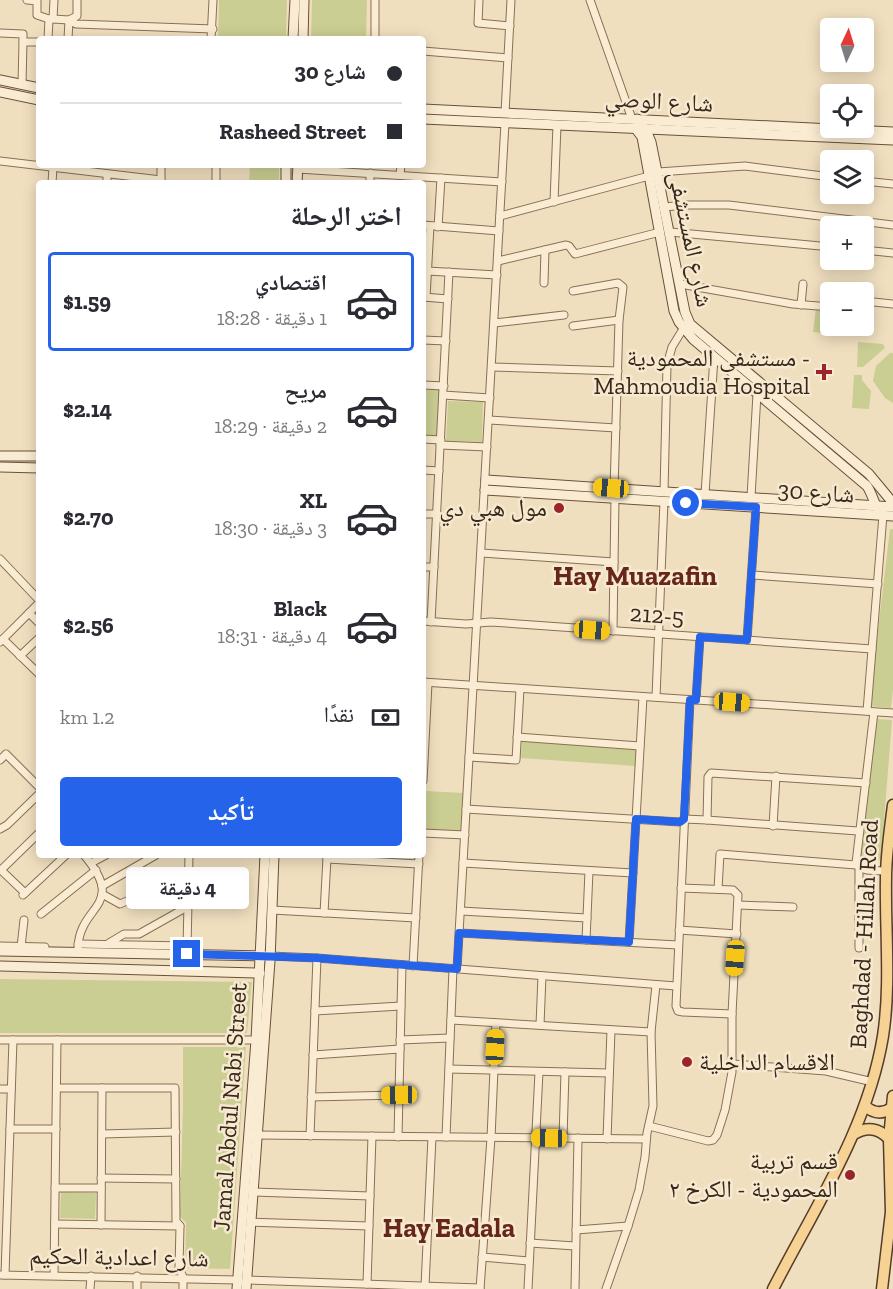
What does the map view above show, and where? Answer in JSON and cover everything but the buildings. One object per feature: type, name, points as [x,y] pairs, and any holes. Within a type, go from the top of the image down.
[{"type":"main road","name":"Baghdad - Hillah Road","points":[[773,1289],[854,1134],[873,1082],[885,1013],[893,805]]},
{"type":"main road","points":[[882,1289],[892,1212],[890,1139],[893,1096]]},
{"type":"main road","points":[[865,1106],[872,1111],[880,1112],[892,1108]]},
{"type":"main road","points":[[854,1134],[873,1129],[882,1132],[890,1139]]},
{"type":"street","points":[[27,0],[37,0],[37,15],[69,20],[76,24],[213,29]]},
{"type":"street","points":[[48,36],[54,0]]},
{"type":"street","points":[[69,20],[77,16],[77,0]]},
{"type":"street","points":[[212,36],[213,0]]},
{"type":"street","points":[[293,36],[295,0]]},
{"type":"street","points":[[303,36],[304,0]]},
{"type":"street","points":[[375,0],[375,36]]},
{"type":"street","points":[[479,0],[478,23],[510,26]]},
{"type":"street","points":[[446,1137],[451,1020],[459,933],[476,622],[490,486],[487,447],[511,0]]},
{"type":"street","points":[[590,0],[643,124]]},
{"type":"street","points":[[68,36],[69,20]]},
{"type":"street","points":[[0,33],[23,34],[22,85]]},
{"type":"street","points":[[23,42],[36,42]]},
{"type":"street","points":[[426,51],[508,58]]},
{"type":"street","points":[[0,80],[36,87]]},
{"type":"street","points":[[0,92],[36,99]]},
{"type":"street","name":"شارع الوصي","points":[[426,109],[505,118]]},
{"type":"street","name":"شارع الوصي","points":[[426,119],[505,118],[555,122],[893,132]]},
{"type":"street","points":[[554,202],[555,122]]},
{"type":"street","name":"شارع الوصي","points":[[643,124],[893,141]]},
{"type":"street","name":"شارع المستشفى","points":[[643,124],[665,232],[680,284],[687,326],[871,483],[882,509]]},
{"type":"street","points":[[0,161],[36,165]]},
{"type":"street","points":[[500,216],[653,174],[745,166],[820,176]]},
{"type":"street","points":[[60,168],[148,180]]},
{"type":"street","points":[[310,168],[502,182]]},
{"type":"street","points":[[400,175],[401,168]]},
{"type":"street","points":[[370,173],[370,180]]},
{"type":"street","points":[[107,174],[107,180]]},
{"type":"street","name":"شارع المستشفى","points":[[653,174],[665,207],[665,232],[674,311],[714,357],[757,394],[871,483],[882,509]]},
{"type":"street","points":[[426,288],[430,226],[441,178]]},
{"type":"street","points":[[874,182],[893,184]]},
{"type":"street","points":[[665,207],[729,205],[893,225]]},
{"type":"street","points":[[430,226],[499,231]]},
{"type":"street","points":[[498,261],[566,245],[575,254],[665,232],[820,246]]},
{"type":"street","points":[[544,283],[545,250]]},
{"type":"street","points":[[874,251],[893,253]]},
{"type":"street","points":[[428,271],[497,275]]},
{"type":"street","points":[[427,622],[434,567],[450,273]]},
{"type":"street","points":[[573,291],[621,284],[623,291],[619,320],[613,631]]},
{"type":"street","points":[[680,284],[820,306]]},
{"type":"street","points":[[801,305],[803,284]]},
{"type":"street","points":[[426,297],[448,298]]},
{"type":"street","points":[[874,302],[893,304]]},
{"type":"street","points":[[494,323],[564,315]]},
{"type":"street","points":[[573,326],[619,320]]},
{"type":"street","points":[[656,698],[667,365],[672,347],[687,326]]},
{"type":"street","points":[[426,340],[446,341]]},
{"type":"street","points":[[705,494],[714,357]]},
{"type":"street","points":[[492,367],[618,371]]},
{"type":"street","points":[[426,385],[444,386]]},
{"type":"street","points":[[751,497],[757,394]]},
{"type":"street","points":[[443,395],[490,398]]},
{"type":"street","points":[[489,420],[616,428]]},
{"type":"street","points":[[426,440],[487,447]]},
{"type":"street","points":[[0,456],[36,456]]},
{"type":"street","points":[[0,467],[36,468]]},
{"type":"street","points":[[426,470],[439,471]]},
{"type":"street","name":"شارع 30","points":[[490,486],[664,497],[756,507],[882,509]]},
{"type":"street","name":"شارع 30","points":[[664,497],[705,494],[882,509]]},
{"type":"street","points":[[747,640],[756,507]]},
{"type":"street","points":[[859,948],[858,831],[866,783],[872,649],[882,509]]},
{"type":"street","points":[[426,514],[437,514]]},
{"type":"street","points":[[482,553],[614,562]]},
{"type":"street","points":[[0,559],[36,599]]},
{"type":"street","points":[[426,567],[434,567]]},
{"type":"street","points":[[752,575],[878,584]]},
{"type":"street","points":[[36,605],[2,641],[36,671]]},
{"type":"street","points":[[29,613],[36,620]]},
{"type":"street","name":"212-5","points":[[427,622],[476,622],[872,649]]},
{"type":"street","points":[[700,637],[684,819],[675,1006],[678,1011],[732,1014]]},
{"type":"street","points":[[20,656],[36,641]]},
{"type":"street","points":[[426,682],[893,713]]},
{"type":"street","points":[[469,757],[516,760],[520,689]]},
{"type":"street","points":[[629,942],[644,697]]},
{"type":"street","points":[[517,737],[640,746]]},
{"type":"street","points":[[0,760],[6,754],[36,784]]},
{"type":"street","points":[[706,820],[710,774],[714,772],[866,783]]},
{"type":"street","points":[[773,825],[776,776]]},
{"type":"street","points":[[0,829],[36,797]]},
{"type":"street","points":[[466,809],[680,822],[684,819],[706,820],[858,831]]},
{"type":"street","points":[[426,833],[465,835]]},
{"type":"street","points":[[36,836],[1,869],[24,894],[63,858]]},
{"type":"street","points":[[718,889],[720,854],[858,866],[889,872]]},
{"type":"street","points":[[78,946],[81,931],[99,904],[102,894],[102,886],[96,870],[87,858]]},
{"type":"street","points":[[91,863],[100,858]]},
{"type":"street","points":[[102,886],[151,858]]},
{"type":"street","points":[[187,970],[184,963],[187,951],[189,858]]},
{"type":"street","name":"Jamal Abdul Nabi Street","points":[[242,1284],[250,1222],[256,1135],[265,858]]},
{"type":"street","name":"Jamal Abdul Nabi Street","points":[[242,1284],[260,956],[272,910],[274,858]]},
{"type":"street","points":[[324,913],[327,858]]},
{"type":"street","points":[[340,858],[419,864]]},
{"type":"street","points":[[413,966],[419,858]]},
{"type":"street","points":[[463,863],[633,873]]},
{"type":"street","points":[[41,915],[96,870]]},
{"type":"street","points":[[586,940],[590,871]]},
{"type":"street","points":[[102,894],[120,904],[188,874]]},
{"type":"street","points":[[649,1126],[708,1141],[713,1140],[717,1135],[727,1102],[732,1064],[738,896],[734,891],[681,888]]},
{"type":"street","points":[[738,905],[793,907]]},
{"type":"street","points":[[106,945],[124,934],[139,934],[187,907]]},
{"type":"street","points":[[272,910],[416,918]]},
{"type":"street","points":[[460,911],[587,918]]},
{"type":"street","points":[[21,947],[24,920]]},
{"type":"street","points":[[679,930],[737,934]]},
{"type":"street","points":[[459,933],[678,945]]},
{"type":"street","points":[[0,948],[106,945],[317,958],[676,986]]},
{"type":"street","points":[[78,946],[187,951]]},
{"type":"street","points":[[0,948],[172,954],[187,951]]},
{"type":"street","points":[[171,970],[176,963],[172,954]]},
{"type":"street","points":[[250,973],[260,956]]},
{"type":"street","points":[[310,1136],[317,958]]},
{"type":"street","points":[[398,1137],[402,965]]},
{"type":"street","points":[[0,966],[260,973]]},
{"type":"street","points":[[540,1026],[542,976]]},
{"type":"street","points":[[606,1289],[640,1183],[653,1098],[651,1032],[656,985]]},
{"type":"street","points":[[315,1011],[401,1006]]},
{"type":"street","points":[[451,1020],[651,1032]]},
{"type":"street","points":[[480,1288],[491,1138],[496,1023]]},
{"type":"street","points":[[607,1139],[611,1029]]},
{"type":"street","points":[[400,1040],[450,1038]]},
{"type":"street","points":[[0,1040],[256,1040]]},
{"type":"street","points":[[3,1275],[4,1197],[10,1129],[13,1040]]},
{"type":"street","points":[[54,1275],[57,1040]]},
{"type":"street","points":[[313,1055],[400,1049]]},
{"type":"street","points":[[732,1064],[826,1071],[873,1082]]},
{"type":"street","points":[[449,1069],[609,1073]]},
{"type":"street","points":[[528,1289],[539,1072]]},
{"type":"street","points":[[563,1138],[565,1072]]},
{"type":"street","points":[[57,1088],[175,1088],[176,1221],[180,1226],[179,1268],[183,1277],[183,1289]]},
{"type":"street","points":[[101,1225],[102,1088]]},
{"type":"street","points":[[0,1089],[12,1089]]},
{"type":"street","points":[[311,1097],[399,1095]]},
{"type":"street","points":[[10,1129],[56,1129]]},
{"type":"street","points":[[102,1134],[176,1132]]},
{"type":"street","points":[[256,1135],[646,1139]]},
{"type":"street","points":[[367,1284],[372,1136]]},
{"type":"street","points":[[425,1286],[432,1137]]},
{"type":"street","points":[[575,1289],[578,1138]]},
{"type":"street","points":[[101,1178],[176,1179]]},
{"type":"street","points":[[55,1188],[101,1188]]},
{"type":"street","points":[[252,1192],[370,1196]]},
{"type":"street","points":[[250,1222],[369,1226]]},
{"type":"street","points":[[55,1224],[180,1226]]},
{"type":"street","points":[[576,1230],[628,1226]]},
{"type":"street","points":[[530,1243],[575,1246]]},
{"type":"street","points":[[482,1257],[530,1261]]},
{"type":"street","name":"شارع اعدادية الحكيم","points":[[3,1275],[183,1277],[242,1284],[342,1286],[367,1284],[390,1287],[480,1288]]},
{"type":"street","points":[[90,1289],[91,1276]]},
{"type":"street","points":[[137,1276],[137,1289]]},
{"type":"green space","points":[[219,0],[287,0],[286,36],[218,36]]},
{"type":"green space","points":[[312,0],[367,0],[366,36],[311,36]]},
{"type":"green space","points":[[250,168],[279,168],[279,180],[249,180]]},
{"type":"green space","points":[[816,308],[820,309],[820,333],[813,332]]},
{"type":"green space","points":[[858,342],[883,344],[885,348],[863,367],[857,367]]},
{"type":"green space","points":[[890,353],[893,353],[893,403],[885,398],[873,381],[876,366]]},
{"type":"green space","points":[[854,375],[862,375],[862,380],[871,391],[869,409],[852,408]]},
{"type":"green space","points":[[426,388],[440,388],[438,436],[426,436]]},
{"type":"green space","points":[[448,401],[483,402],[482,442],[446,441]]},
{"type":"green space","points":[[890,529],[893,529],[891,708],[869,706]]},
{"type":"green space","points":[[877,719],[892,720],[881,859],[874,863],[865,861],[860,855]]},
{"type":"green space","points":[[522,741],[636,749],[635,766],[521,758]]},
{"type":"green space","points":[[426,791],[464,793],[461,832],[426,830]]},
{"type":"green space","points":[[0,979],[252,982],[247,1033],[0,1033]]},
{"type":"green space","points":[[183,1047],[246,1047],[230,1269],[185,1268],[186,1223],[180,1216]]},
{"type":"green space","points":[[61,1192],[96,1193],[95,1219],[60,1218]]},
{"type":"place","name":"مستشفى المحمودية - Mahmoudia Hospital","points":[[824,372]]},
{"type":"place","name":"مول هبي دي","points":[[559,508]]},
{"type":"place","name":"الاقسام الداخلية","points":[[687,1062]]},
{"type":"place","name":"قسم تربية المحمودية - الكرخ ٢","points":[[850,1175]]},
{"type":"district","name":"Hay Muazafin","points":[[635,576]]},
{"type":"district","name":"Hay Eadala","points":[[449,1228]]},
{"type":"route","points":[[187,954],[317,958],[457,969],[459,933],[629,942],[636,819],[680,822],[684,819],[690,700],[696,700],[700,637],[747,640],[756,507],[686,503]]}]
